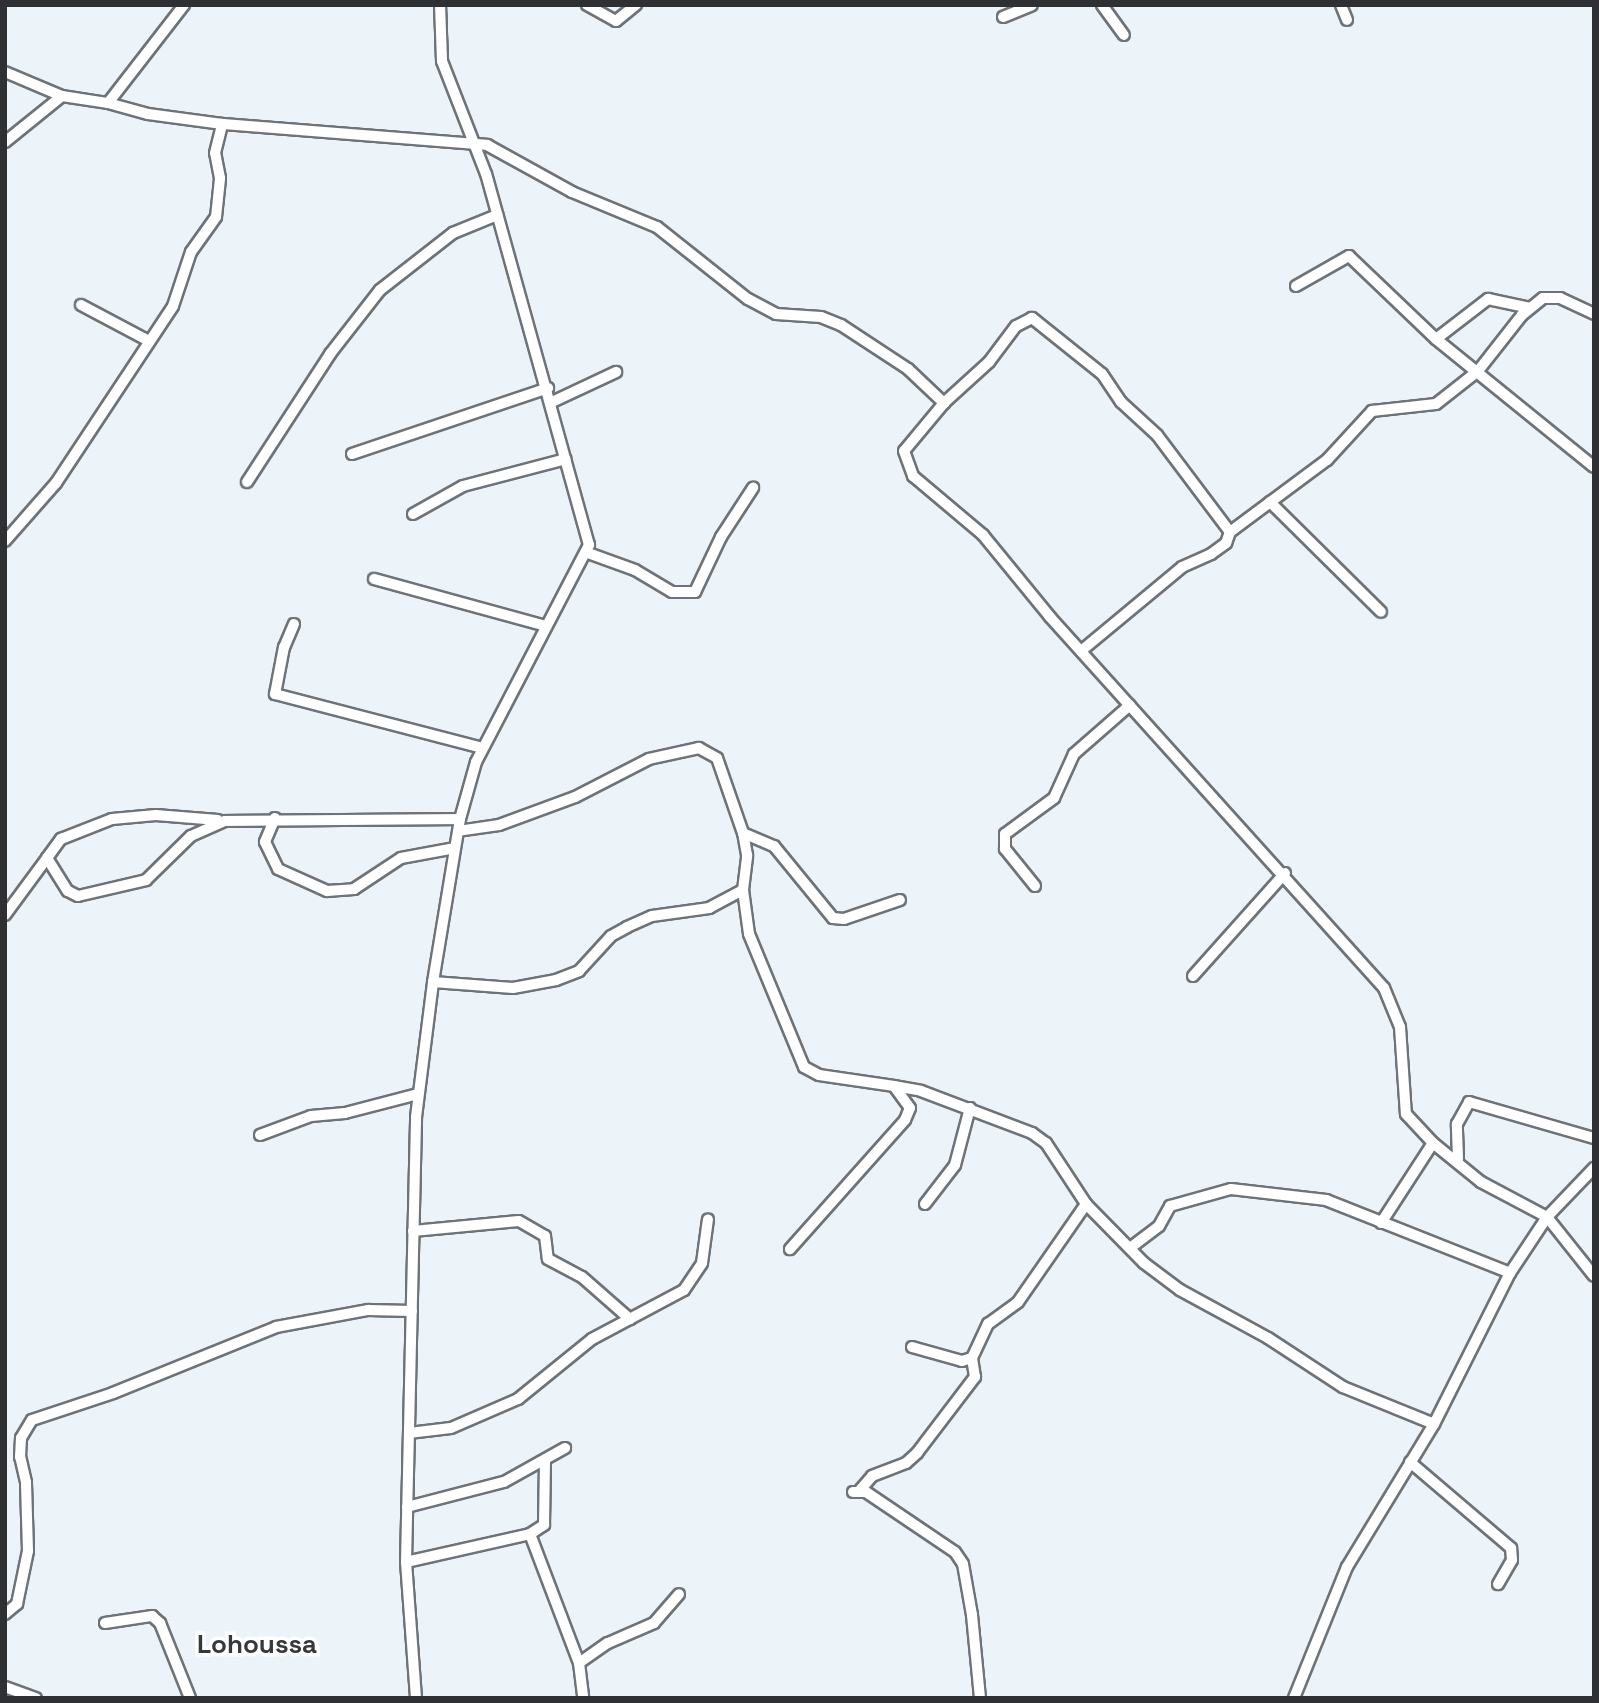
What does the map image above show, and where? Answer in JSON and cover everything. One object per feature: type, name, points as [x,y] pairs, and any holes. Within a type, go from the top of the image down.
[{"type":"street","points":[[108,103],[184,5]]},
{"type":"street","points":[[416,1698],[406,1562],[413,1231],[418,1094],[433,982],[460,819],[482,748],[588,553],[587,528],[475,140],[442,61],[440,5]]},
{"type":"street","points":[[587,5],[616,21],[636,5]]},
{"type":"street","points":[[1003,18],[1032,5]]},
{"type":"street","points":[[1102,5],[1124,35]]},
{"type":"street","points":[[1341,5],[1347,20]]},
{"type":"street","points":[[5,72],[62,96],[108,103],[148,114],[222,124],[475,140],[572,192],[657,227],[748,299],[776,314],[821,317],[841,324],[888,354],[944,403]]},
{"type":"street","points":[[5,142],[62,96]]},
{"type":"street","points":[[5,541],[56,483],[173,306],[191,252],[211,229],[216,217],[220,178],[215,153],[222,124]]},
{"type":"street","points":[[247,482],[330,354],[380,290],[453,233],[497,215]]},
{"type":"street","points":[[1296,286],[1349,256],[1436,339],[1594,467]]},
{"type":"street","points":[[1081,651],[1182,566],[1226,542],[1230,532],[1327,460],[1372,411],[1436,404],[1478,371],[1530,308],[1543,298],[1560,298],[1594,314]]},
{"type":"street","points":[[1436,339],[1488,299],[1530,308]]},
{"type":"street","points":[[81,305],[149,341]]},
{"type":"street","points":[[1230,532],[1157,435],[1121,402],[1102,374],[1032,318],[1016,326],[981,371],[944,403],[904,451],[905,463],[929,491],[983,535],[1081,651],[1285,873],[1320,922],[1384,988],[1400,1027],[1406,1114],[1433,1143],[1458,1160],[1481,1182],[1547,1217],[1594,1276]]},
{"type":"street","points":[[552,402],[616,372]]},
{"type":"street","points":[[352,454],[548,388]]},
{"type":"street","points":[[414,514],[463,486],[566,458]]},
{"type":"street","points":[[588,553],[635,570],[672,592],[695,592],[721,537],[753,488]]},
{"type":"street","points":[[1270,502],[1381,612]]},
{"type":"street","points":[[374,579],[546,626]]},
{"type":"street","points":[[294,624],[281,657],[275,694],[482,748]]},
{"type":"street","points":[[1035,886],[1006,849],[1005,834],[1054,798],[1074,754],[1130,705]]},
{"type":"street","points":[[458,831],[499,825],[575,797],[649,760],[699,748],[717,758],[743,833],[743,890],[753,947],[804,1067],[819,1075],[921,1091],[970,1108],[1046,1143],[1086,1204],[1130,1248],[1180,1290],[1268,1338],[1343,1387],[1434,1423]]},
{"type":"street","points":[[5,915],[61,839],[112,819],[156,815],[225,821],[275,818],[347,823],[460,819]]},
{"type":"street","points":[[275,818],[265,842],[278,869],[327,891],[354,889],[401,858],[455,848]]},
{"type":"street","points":[[47,858],[68,891],[78,896],[146,880],[191,836],[225,821]]},
{"type":"street","points":[[743,833],[774,846],[833,918],[844,919],[900,900]]},
{"type":"street","points":[[1193,976],[1285,873]]},
{"type":"street","points":[[433,982],[513,988],[556,980],[579,971],[611,936],[627,927],[652,916],[709,908],[743,890]]},
{"type":"street","points":[[894,1086],[910,1108]]},
{"type":"street","points":[[790,1249],[905,1120],[921,1091]]},
{"type":"street","points":[[260,1135],[311,1116],[345,1113],[418,1094]]},
{"type":"street","points":[[1458,1160],[1455,1130],[1469,1102],[1594,1138]]},
{"type":"street","points":[[925,1204],[955,1165],[970,1108]]},
{"type":"street","points":[[1381,1223],[1433,1143]]},
{"type":"street","points":[[1294,1698],[1348,1567],[1434,1423],[1510,1273],[1547,1217],[1594,1168]]},
{"type":"street","points":[[1130,1248],[1159,1226],[1170,1206],[1231,1189],[1326,1200],[1510,1273]]},
{"type":"street","points":[[980,1698],[963,1564],[944,1543],[857,1491],[872,1476],[906,1463],[917,1453],[975,1377],[972,1358],[988,1324],[1018,1302],[1086,1204]]},
{"type":"street","points":[[409,1433],[451,1428],[518,1399],[592,1339],[664,1303],[692,1281],[702,1263],[708,1219]]},
{"type":"street","points":[[413,1231],[519,1221],[545,1237],[548,1259],[582,1277],[630,1319]]},
{"type":"street","points":[[5,1614],[17,1604],[28,1551],[26,1482],[20,1457],[21,1438],[32,1420],[113,1393],[276,1327],[368,1310],[412,1311]]},
{"type":"street","points":[[912,1347],[962,1361],[972,1358]]},
{"type":"street","points":[[407,1507],[504,1482],[565,1448]]},
{"type":"street","points":[[406,1562],[530,1534],[544,1525],[545,1460]]},
{"type":"street","points":[[1410,1462],[1511,1548],[1512,1560],[1498,1584]]},
{"type":"street","points":[[530,1534],[579,1662],[583,1698]]},
{"type":"street","points":[[579,1662],[608,1643],[654,1623],[678,1594]]},
{"type":"street","points":[[105,1623],[152,1616],[160,1623],[190,1698]]},
{"type":"street","points":[[5,1687],[36,1698]]},
{"type":"district","name":"Lohoussa","points":[[257,1645]]}]
